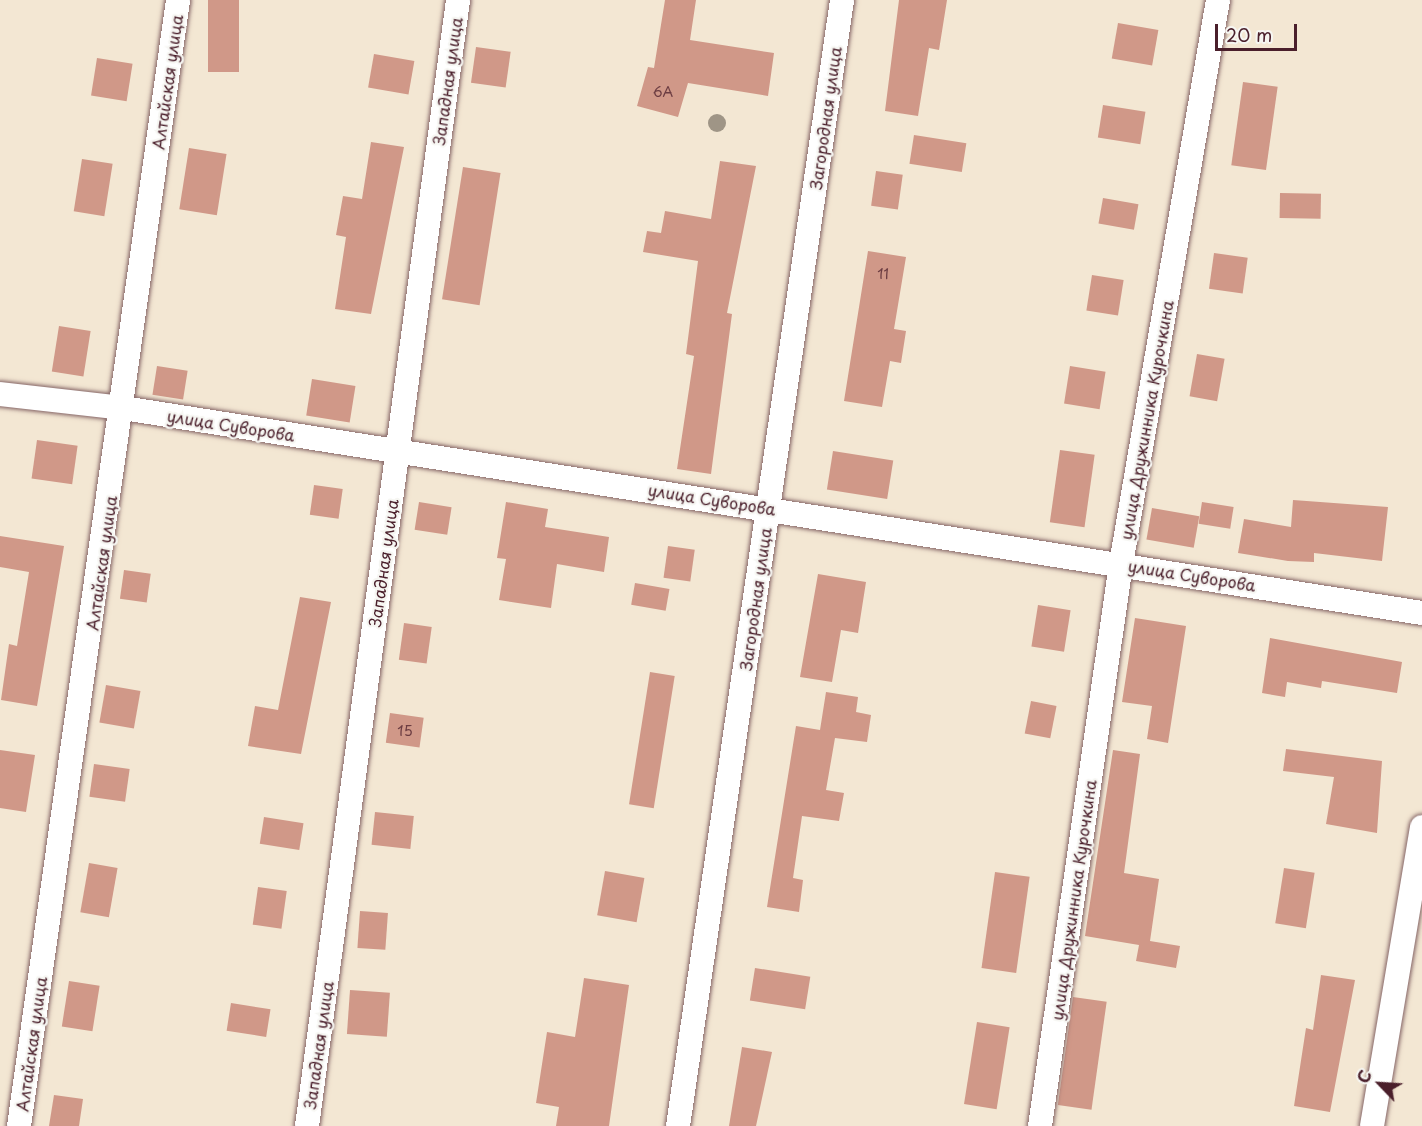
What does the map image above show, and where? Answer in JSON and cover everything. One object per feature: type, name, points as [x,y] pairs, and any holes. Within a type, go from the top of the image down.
[{"type":"street","name":"Алтайская улица","points":[[19,1126],[123,408],[178,0]]},
{"type":"street","name":"Западная улица","points":[[307,1126],[458,0]]},
{"type":"street","name":"Загородная улица","points":[[678,1126],[842,0]]},
{"type":"street","name":"улица Дружинника Курочкина","points":[[1040,1126],[1122,564],[1218,0]]},
{"type":"street","name":"улица Суворова","points":[[0,394],[123,408],[769,508],[1422,614]]},
{"type":"street","points":[[1372,1126],[1422,827]]},
{"type":"building","points":[[208,0],[239,0],[239,72],[208,72]]},
{"type":"building","points":[[665,0],[696,0],[690,40],[774,53],[768,96],[688,83],[678,117],[637,106],[648,67],[654,68]]},
{"type":"building","points":[[899,0],[947,0],[939,50],[929,48],[918,116],[885,111]]},
{"type":"building","points":[[1118,23],[1158,30],[1152,66],[1112,58]]},
{"type":"building","points":[[476,47],[511,52],[506,88],[471,83]]},
{"type":"building","points":[[374,54],[414,61],[408,95],[368,87]]},
{"type":"building","points":[[97,58],[133,64],[127,101],[91,96]]},
{"type":"building","points":[[1243,82],[1278,87],[1266,170],[1231,165]]},
{"type":"building","points":[[1103,105],[1145,112],[1140,144],[1098,138]]},
{"type":"building","points":[[914,135],[966,143],[962,172],[909,164]]},
{"type":"building","points":[[371,142],[404,147],[371,314],[335,309],[346,237],[336,235],[343,196],[362,199]]},
{"type":"building","points":[[189,148],[227,154],[217,215],[179,209]]},
{"type":"building","points":[[82,159],[113,164],[104,216],[74,211]]},
{"type":"building","points":[[720,161],[756,166],[727,313],[732,314],[711,474],[677,469],[694,356],[686,354],[698,261],[643,252],[647,231],[661,233],[665,211],[711,219]]},
{"type":"building","points":[[463,167],[501,173],[480,305],[442,299]]},
{"type":"building","points":[[876,171],[903,175],[898,209],[871,206]]},
{"type":"building","points":[[1280,193],[1321,194],[1321,219],[1280,218]]},
{"type":"building","points":[[1103,198],[1138,204],[1134,230],[1098,224]]},
{"type":"building","points":[[868,251],[906,257],[894,329],[906,331],[901,363],[890,361],[882,407],[844,401]]},
{"type":"building","points":[[1214,253],[1248,258],[1243,293],[1209,289]]},
{"type":"building","points":[[1092,275],[1124,280],[1118,316],[1086,311]]},
{"type":"building","points":[[59,326],[91,331],[83,376],[52,371]]},
{"type":"building","points":[[1197,354],[1225,359],[1217,401],[1190,396]]},
{"type":"building","points":[[157,366],[188,371],[183,399],[152,395]]},
{"type":"building","points":[[1070,366],[1106,372],[1100,409],[1064,404]]},
{"type":"building","points":[[312,379],[355,386],[350,422],[306,416]]},
{"type":"building","points":[[37,440],[78,446],[72,484],[32,479]]},
{"type":"building","points":[[1060,450],[1095,455],[1084,527],[1050,522]]},
{"type":"building","points":[[833,451],[893,461],[887,499],[827,490]]},
{"type":"building","points":[[314,485],[343,489],[339,519],[310,515]]},
{"type":"building","points":[[1293,500],[1388,507],[1382,561],[1314,553],[1314,562],[1288,561],[1238,553],[1244,519],[1291,527]]},
{"type":"building","points":[[419,502],[452,507],[447,535],[415,530]]},
{"type":"building","points":[[506,502],[548,509],[545,527],[609,537],[604,572],[557,564],[551,608],[499,600],[506,559],[497,558]]},
{"type":"building","points":[[1202,502],[1234,507],[1230,529],[1199,524]]},
{"type":"building","points":[[1152,508],[1199,516],[1194,548],[1146,540]]},
{"type":"building","points":[[0,536],[64,546],[37,706],[1,700],[9,644],[17,646],[29,572],[0,567]]},
{"type":"building","points":[[668,546],[695,550],[690,581],[664,578]]},
{"type":"building","points":[[124,570],[151,574],[147,602],[120,599]]},
{"type":"building","points":[[818,574],[866,582],[858,633],[841,630],[832,682],[800,677]]},
{"type":"building","points":[[635,583],[669,589],[666,611],[631,605]]},
{"type":"building","points":[[300,597],[331,602],[301,754],[248,746],[255,706],[278,710]]},
{"type":"building","points":[[1038,605],[1071,610],[1064,652],[1031,646]]},
{"type":"building","points":[[1135,618],[1186,626],[1168,743],[1147,739],[1152,706],[1122,702]]},
{"type":"building","points":[[404,623],[432,627],[427,664],[399,660]]},
{"type":"building","points":[[1270,638],[1402,662],[1397,693],[1322,681],[1321,688],[1287,682],[1285,697],[1262,693]]},
{"type":"building","points":[[650,672],[675,676],[654,808],[629,804]]},
{"type":"building","points":[[106,685],[140,691],[134,729],[99,722]]},
{"type":"building","points":[[826,692],[858,697],[856,712],[871,715],[867,742],[835,738],[826,790],[844,793],[839,821],[802,816],[793,878],[803,880],[799,912],[767,907],[796,726],[820,730]]},
{"type":"building","points":[[1031,701],[1057,706],[1050,738],[1025,733]]},
{"type":"building","points":[[390,713],[424,718],[419,747],[386,743]]},
{"type":"building","points":[[1286,749],[1382,761],[1377,833],[1326,824],[1334,777],[1283,771]]},
{"type":"building","points":[[0,750],[35,755],[26,812],[0,808]]},
{"type":"building","points":[[1113,750],[1140,754],[1124,873],[1159,879],[1150,941],[1180,946],[1176,968],[1136,961],[1139,945],[1085,936]]},
{"type":"building","points":[[94,764],[130,769],[125,802],[89,797]]},
{"type":"building","points":[[375,812],[414,816],[410,849],[372,845]]},
{"type":"building","points":[[264,817],[304,823],[299,850],[260,844]]},
{"type":"building","points":[[89,863],[118,868],[109,917],[80,912]]},
{"type":"building","points":[[1284,868],[1315,873],[1306,928],[1275,923]]},
{"type":"building","points":[[605,871],[644,878],[637,922],[597,915]]},
{"type":"building","points":[[995,872],[1030,877],[1016,973],[982,968]]},
{"type":"building","points":[[258,887],[287,891],[281,929],[253,925]]},
{"type":"building","points":[[360,911],[388,913],[385,950],[357,948]]},
{"type":"building","points":[[755,968],[810,977],[805,1009],[750,1001]]},
{"type":"building","points":[[1321,975],[1355,980],[1330,1112],[1294,1106],[1306,1028],[1313,1030]]},
{"type":"building","points":[[584,978],[629,985],[609,1126],[556,1126],[559,1107],[536,1103],[547,1032],[575,1037]]},
{"type":"building","points":[[69,981],[100,986],[92,1031],[62,1026]]},
{"type":"building","points":[[350,990],[390,993],[387,1037],[347,1034]]},
{"type":"building","points":[[1073,997],[1107,1002],[1091,1110],[1058,1105]]},
{"type":"building","points":[[231,1003],[271,1009],[266,1037],[227,1031]]},
{"type":"building","points":[[977,1022],[1010,1027],[997,1109],[964,1104]]},
{"type":"building","points":[[742,1047],[772,1052],[756,1126],[729,1126]]},
{"type":"building","points":[[54,1095],[83,1099],[79,1126],[49,1126]]}]
